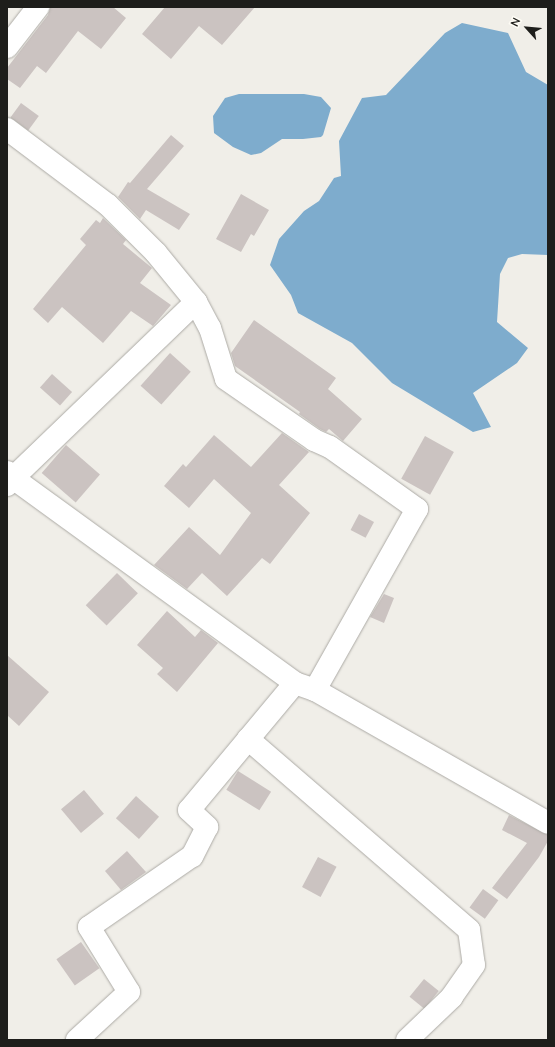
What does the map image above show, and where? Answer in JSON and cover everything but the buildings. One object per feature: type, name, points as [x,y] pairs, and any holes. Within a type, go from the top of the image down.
[{"type":"street","points":[[7,47],[38,7]]},
{"type":"street","points":[[7,129],[108,205],[156,253],[196,302],[210,328],[226,379],[314,440],[330,447],[417,509],[315,690]]},
{"type":"street","points":[[196,302],[9,478],[295,683],[315,690],[548,823]]},
{"type":"street","points":[[77,1040],[129,992],[88,927],[192,856],[208,827],[190,810],[295,683]]},
{"type":"street","points":[[248,740],[469,930],[474,965],[452,997],[407,1040]]},
{"type":"water","points":[[462,23],[508,33],[526,72],[548,85],[548,255],[522,254],[508,258],[500,274],[497,322],[528,348],[517,363],[473,393],[491,427],[473,432],[392,383],[352,343],[298,313],[291,295],[270,265],[279,239],[304,211],[319,201],[334,178],[341,176],[339,141],[362,98],[386,95],[445,33]]},
{"type":"water","points":[[239,94],[304,94],[321,97],[331,108],[323,135],[321,137],[303,139],[282,139],[261,153],[251,155],[233,147],[214,133],[213,116],[225,98]]}]
